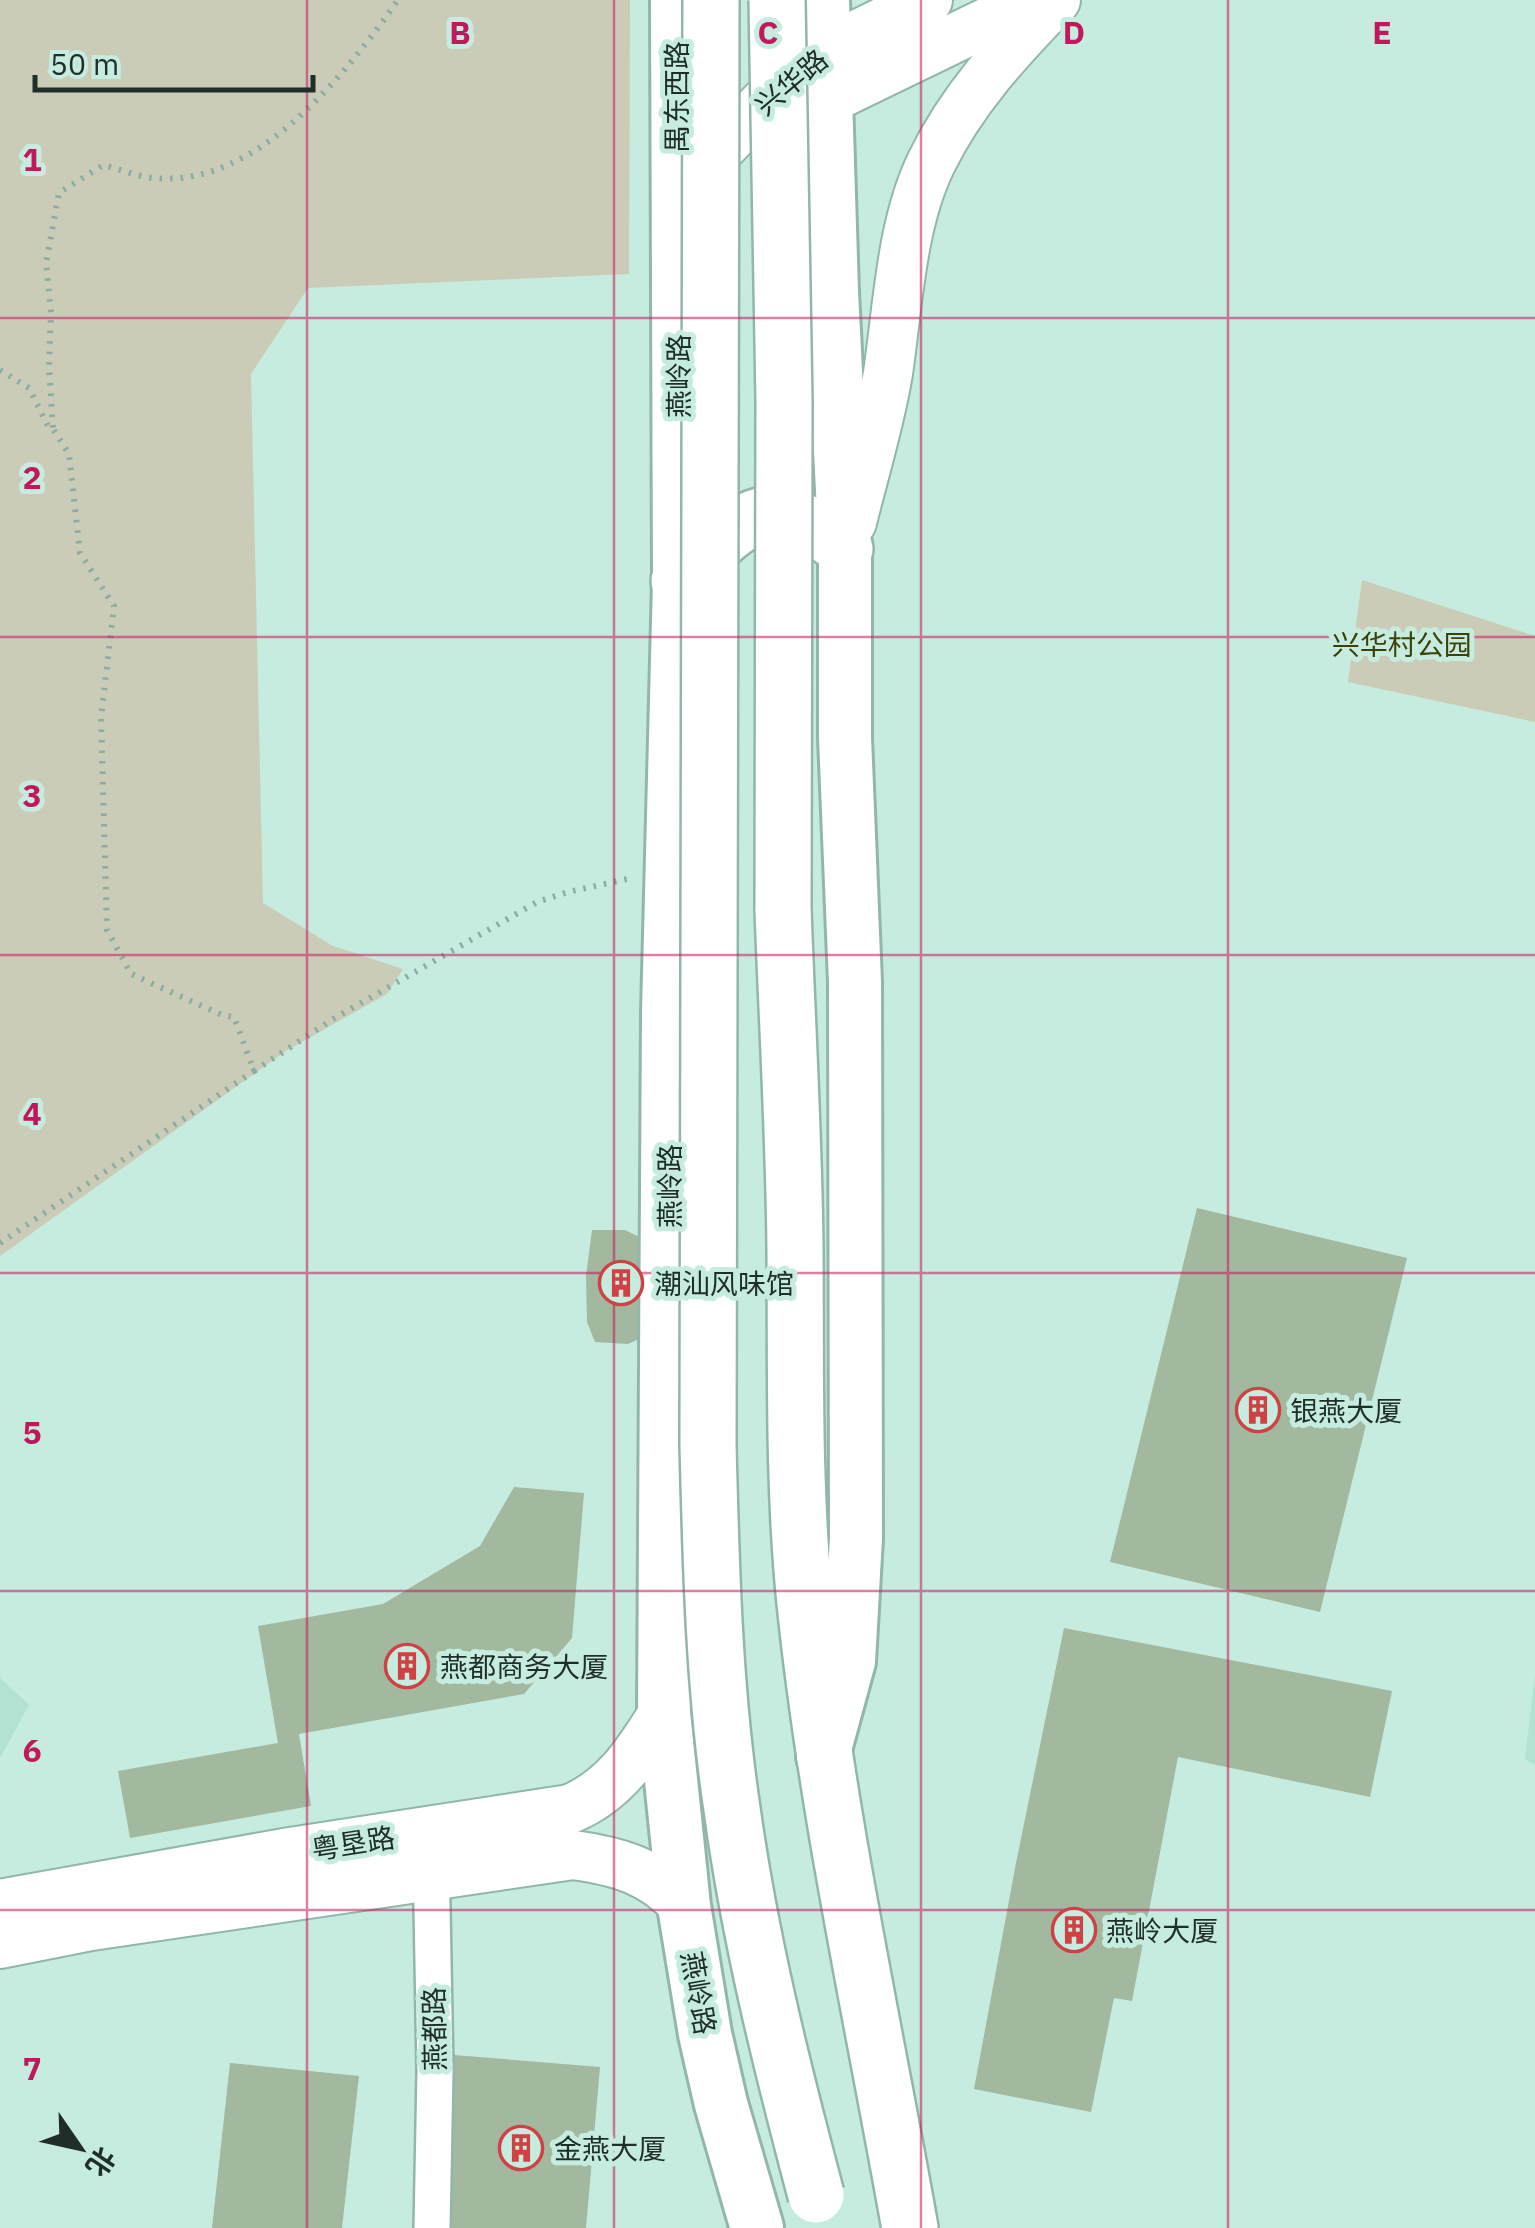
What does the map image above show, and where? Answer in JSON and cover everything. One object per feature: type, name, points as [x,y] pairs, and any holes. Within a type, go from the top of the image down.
[{"type":"highway","points":[[710,0],[708,1446],[712,1582],[731,1807],[754,1944],[820,2211]]},
{"type":"highway","points":[[777,0],[784,401],[783,910],[795,1246],[798,1527],[823,1758],[845,1894],[910,2228]]},
{"type":"highway","points":[[679,581],[722,538],[746,520],[765,514],[784,514],[806,521],[846,550]]},
{"type":"main road","name":"禺东西路","points":[[676,194],[677,0]]},
{"type":"main road","points":[[751,0],[754,58],[765,79],[813,60],[832,292],[846,550],[845,738],[855,982],[856,1554],[850,1662],[823,1758]]},
{"type":"main road","name":"兴华路","points":[[676,194],[813,60],[928,0]]},
{"type":"main road","name":"兴华路","points":[[813,60],[1033,0]]},
{"type":"main road","points":[[846,550],[887,376],[896,298],[929,167],[980,82],[1056,0]]},
{"type":"main road","name":"燕岭路","points":[[676,194],[679,581],[672,873],[664,1712],[684,1906],[721,2104],[757,2228]]},
{"type":"main road","name":"粤垦路","points":[[0,1944],[431,1853],[570,1810],[592,1800],[636,1757],[664,1712]]},
{"type":"main road","name":"粤垦路","points":[[0,1904],[284,1853],[431,1853],[573,1854],[618,1862],[662,1884],[684,1906]]},
{"type":"street","name":"燕都路","points":[[431,1853],[435,2071],[432,2228]]},
{"type":"path","points":[[53,429],[46,263],[59,193],[103,165],[155,178],[172,177],[206,172],[259,150],[333,81],[398,0]]},
{"type":"path","points":[[0,370],[29,388],[48,426],[69,454],[80,553],[114,606],[101,718],[107,930],[132,974],[234,1017],[254,1071]]},
{"type":"path","points":[[0,1243],[333,1019],[537,902],[614,881],[672,873]]},
{"type":"shaded area","points":[[1535,1675],[1535,1765],[1525,1759]]},
{"type":"shaded area","points":[[0,1678],[29,1705],[0,1758]]},
{"type":"green space","points":[[0,0],[630,0],[629,274],[308,288],[251,374],[263,903],[333,946],[403,969],[387,994],[286,1051],[0,1256]]},
{"type":"green space","name":"兴华村公园","points":[[1362,580],[1535,636],[1535,722],[1348,682]]},
{"type":"building","name":"银燕大厦","points":[[1197,1208],[1407,1258],[1320,1612],[1110,1562]]},
{"type":"building","name":"潮汕风味馆","points":[[592,1230],[625,1230],[656,1245],[656,1331],[628,1344],[595,1342],[587,1322],[586,1276]]},
{"type":"building","name":"燕都商务大厦","points":[[514,1487],[584,1493],[572,1638],[524,1694],[299,1734],[311,1806],[130,1838],[118,1771],[278,1743],[258,1626],[383,1604],[480,1546]]},
{"type":"building","name":"燕岭大厦","points":[[1064,1628],[1392,1691],[1370,1797],[1178,1757],[1132,2001],[1114,1998],[1091,2112],[974,2089]]},
{"type":"building","name":"金燕大厦","points":[[454,2055],[600,2067],[586,2228],[447,2228]]},
{"type":"building","points":[[230,2063],[359,2076],[342,2228],[212,2228]]},
{"type":"place","name":"潮汕风味馆","points":[[621,1283]]},
{"type":"place","name":"银燕大厦","points":[[1258,1410]]},
{"type":"place","name":"燕都商务大厦","points":[[407,1666]]},
{"type":"place","name":"燕岭大厦","points":[[1074,1930]]},
{"type":"place","name":"金燕大厦","points":[[521,2148]]}]
